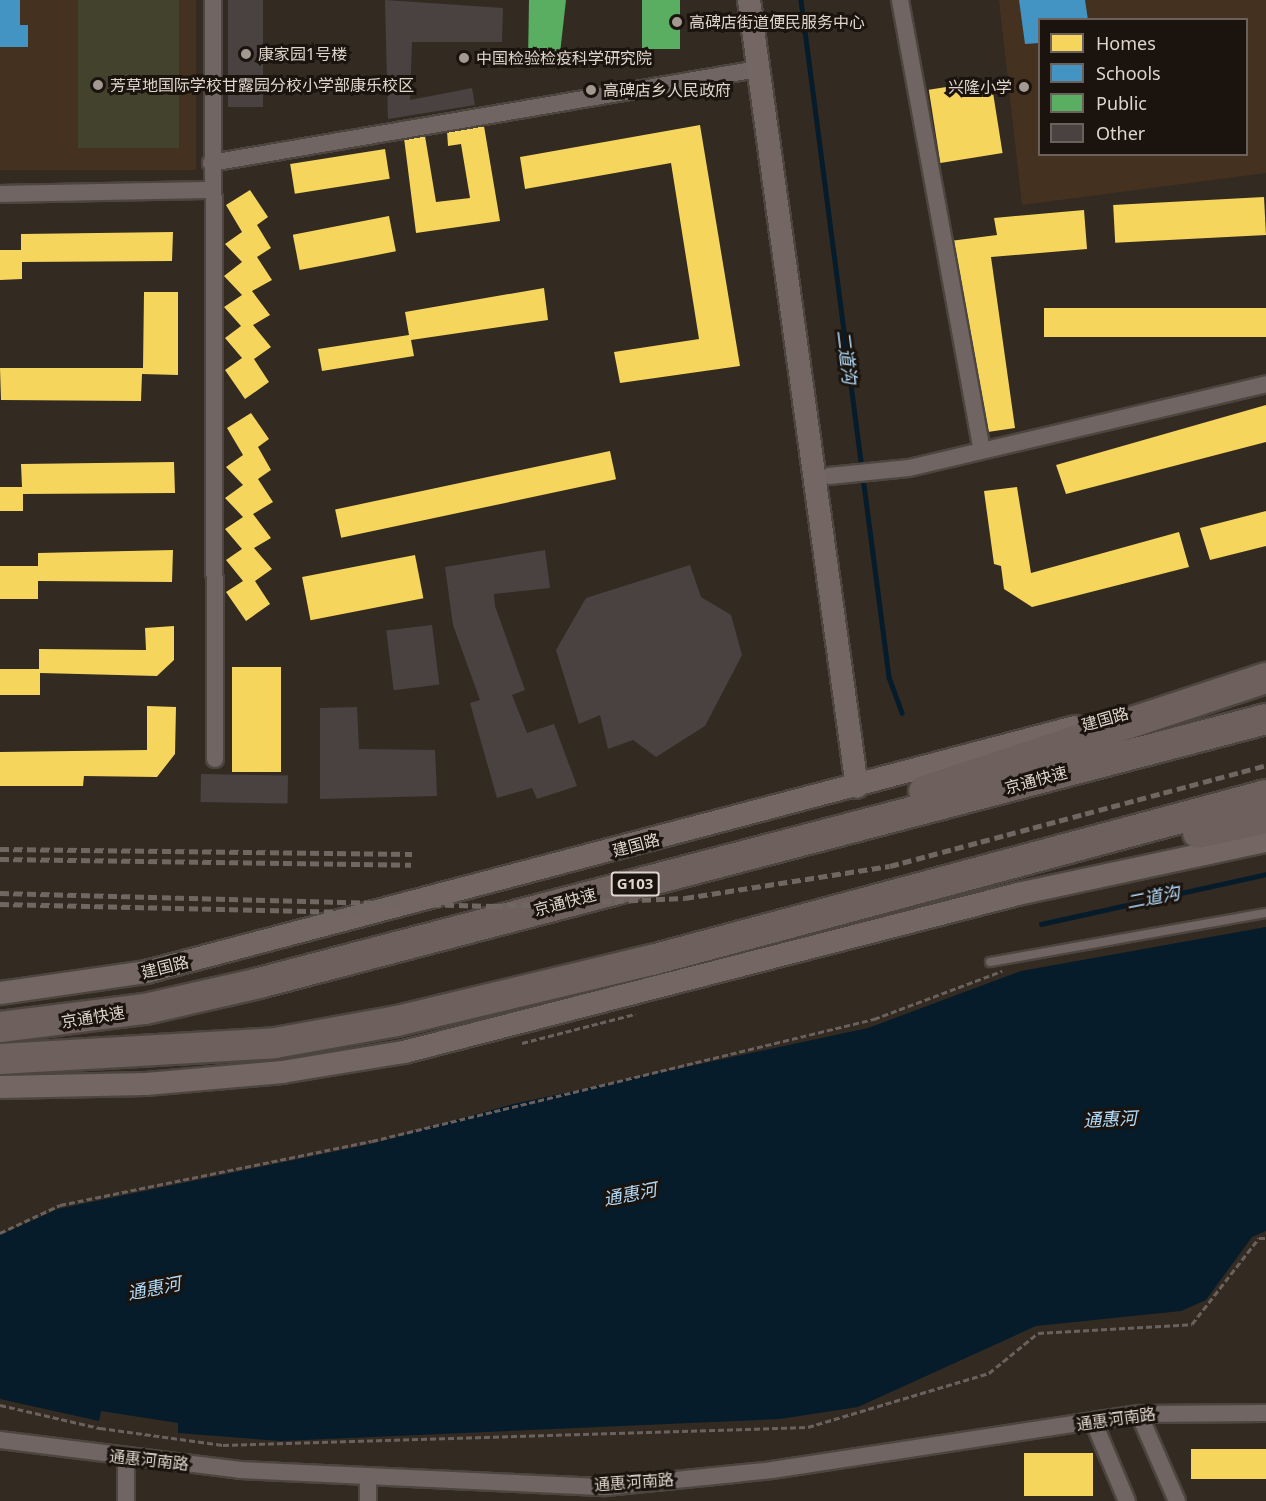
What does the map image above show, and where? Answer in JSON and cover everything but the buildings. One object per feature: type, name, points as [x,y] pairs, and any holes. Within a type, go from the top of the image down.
[{"type":"highway","points":[[806,840],[946,782],[1266,676]]},
{"type":"highway","name":"京通快速","points":[[0,1027],[145,1009],[259,983],[1266,719]]},
{"type":"highway","points":[[0,1059],[275,1043],[398,1022],[652,960],[1017,860],[1266,795]]},
{"type":"highway","points":[[1017,860],[1176,838],[1266,818]]},
{"type":"main road","points":[[749,0],[864,785]]},
{"type":"main road","points":[[764,0],[840,476],[864,785]]},
{"type":"main road","name":"建国路","points":[[0,993],[146,972],[864,785],[1266,676]]},
{"type":"main road","points":[[0,1088],[232,1076],[404,1052],[514,1028],[1018,894],[1266,841]]},
{"type":"main road","points":[[232,1076],[398,1022]]},
{"type":"street","points":[[213,0],[211,190],[215,759]]},
{"type":"street","points":[[900,0],[982,450]]},
{"type":"street","points":[[211,163],[758,69]]},
{"type":"street","points":[[0,194],[211,190]]},
{"type":"street","points":[[840,476],[888,472],[1266,384]]},
{"type":"street","name":"通惠河南路","points":[[0,1440],[126,1458],[606,1494],[1139,1414],[1266,1413]]},
{"type":"street","points":[[1139,1414],[1177,1501]]},
{"type":"street","points":[[1094,1422],[1127,1501]]},
{"type":"street","points":[[126,1458],[126,1501]]},
{"type":"street","points":[[368,1476],[368,1501]]},
{"type":"lane","points":[[990,962],[1266,913]]},
{"type":"path","points":[[0,1233],[60,1205],[372,1141],[874,1019],[1001,974],[1008,959]]},
{"type":"path","points":[[0,1405],[100,1428],[223,1445],[808,1427],[989,1372],[1038,1333],[1192,1324],[1259,1238],[1266,1238]]},
{"type":"shaded area","name":"芳草地国际学校甘露园分校小学部康乐校区","points":[[0,0],[196,0],[196,170],[0,170]]},
{"type":"shaded area","name":"兴隆小学","points":[[999,0],[1266,0],[1266,173],[1022,205]]},
{"type":"green space","points":[[78,0],[179,0],[179,148],[78,148]]},
{"type":"water","name":"通惠河","points":[[1266,927],[1266,1231],[1252,1237],[1206,1300],[1181,1311],[1036,1326],[858,1407],[780,1419],[281,1441],[178,1433],[178,1423],[101,1411],[99,1421],[0,1399],[0,1235],[58,1209],[375,1143],[513,1104],[868,1028],[1021,971]]},
{"type":"waterway","name":"二道沟","points":[[801,0],[889,677],[902,713]]},
{"type":"waterway","name":"二道沟","points":[[1041,924],[1266,874]]},
{"type":"railway","points":[[0,893],[494,906],[685,898],[890,866],[1266,765]]},
{"type":"railway","points":[[0,849],[412,854]]},
{"type":"railway","points":[[0,859],[411,865]]},
{"type":"railway","points":[[0,904],[363,912]]},
{"type":"place","name":"高碑店街道便民服务中心","points":[[677,22]]},
{"type":"place","name":"康家园1号楼","points":[[246,54]]},
{"type":"place","name":"中国检验检疫科学研究院","points":[[464,58]]},
{"type":"place","name":"芳草地国际学校甘露园分校小学部康乐校区","points":[[98,85]]},
{"type":"place","name":"兴隆小学","points":[[1024,87]]},
{"type":"place","name":"高碑店乡人民政府","points":[[591,90]]}]
